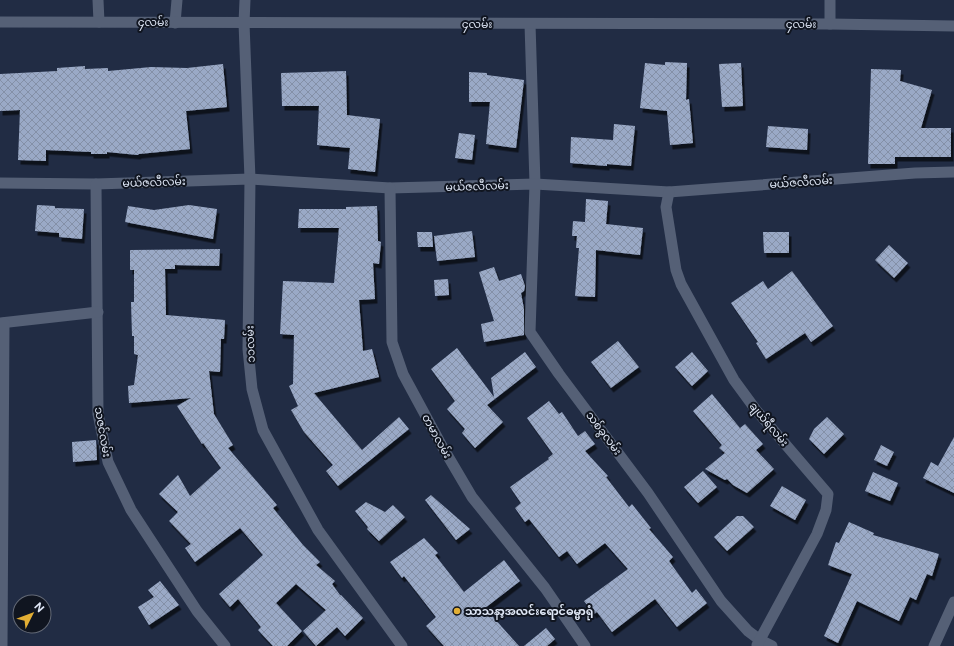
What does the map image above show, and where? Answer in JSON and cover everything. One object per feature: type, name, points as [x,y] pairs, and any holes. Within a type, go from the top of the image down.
[{"type":"street","points":[[98,0],[99,22]]},
{"type":"street","points":[[174,22],[177,0]]},
{"type":"street","name":"၁၁လမ်း","points":[[246,0],[244,23],[250,179],[248,350],[252,389],[263,430],[318,530],[401,646]]},
{"type":"street","points":[[830,0],[830,24]]},
{"type":"street","name":"၄လမ်း","points":[[0,22],[830,24],[954,26]]},
{"type":"street","name":"သစ်ခွလမ်း","points":[[530,24],[535,184],[530,332],[559,374],[648,492],[721,601],[759,643],[772,646]]},
{"type":"street","name":"မယ်ဇလီလမ်း","points":[[0,183],[96,184],[250,179],[390,188],[535,184],[669,192],[915,173],[954,172]]},
{"type":"street","name":"သဇင်လမ်း","points":[[96,184],[98,414],[108,462],[130,510],[197,611],[224,646]]},
{"type":"street","name":"တမာလမ်း","points":[[390,188],[392,342],[404,374],[442,446],[472,497],[545,588],[585,646]]},
{"type":"street","name":"ချယ်ရီလမ်း","points":[[669,192],[666,207],[676,270],[681,284],[734,380],[756,410],[828,494],[826,510],[817,534],[759,643]]},
{"type":"street","points":[[2,646],[2,323],[98,312]]},
{"type":"street","points":[[934,646],[954,602]]},
{"type":"building","points":[[665,62],[687,63],[686,100],[689,99],[693,143],[670,145],[667,111],[640,108],[645,63],[665,65]]},
{"type":"building","points":[[741,63],[743,106],[722,107],[719,64]]},
{"type":"building","points":[[223,64],[227,107],[186,111],[190,149],[138,155],[107,152],[107,154],[91,154],[91,152],[46,150],[46,161],[18,160],[20,110],[0,111],[0,74],[57,71],[57,68],[85,66],[85,69],[108,68],[108,71],[151,67],[187,68]]},
{"type":"building","points":[[871,69],[901,70],[900,81],[932,90],[921,128],[951,128],[951,157],[895,157],[895,164],[868,164]]},
{"type":"building","points":[[346,71],[347,115],[380,119],[375,172],[348,169],[350,148],[317,145],[319,106],[282,106],[281,73]]},
{"type":"building","points":[[469,72],[487,73],[487,75],[524,80],[516,148],[486,144],[490,102],[469,102]]},
{"type":"building","points":[[614,124],[635,126],[631,166],[570,163],[571,137],[613,140]]},
{"type":"building","points":[[768,126],[808,129],[807,150],[766,147]]},
{"type":"building","points":[[459,133],[475,135],[472,160],[455,158]]},
{"type":"building","points":[[586,199],[608,201],[606,224],[643,228],[640,255],[596,250],[595,297],[575,296],[579,248],[576,248],[577,236],[572,236],[573,221],[585,222]]},
{"type":"building","points":[[37,205],[55,206],[55,208],[84,209],[82,239],[59,237],[59,233],[35,231]]},
{"type":"building","points":[[189,205],[217,209],[213,239],[125,222],[128,206],[154,210]]},
{"type":"building","points":[[377,206],[378,241],[381,242],[379,264],[373,263],[375,299],[359,300],[363,351],[372,349],[379,377],[314,393],[362,450],[399,417],[409,429],[338,486],[326,471],[333,465],[304,432],[291,410],[298,406],[289,386],[293,384],[294,335],[280,334],[283,281],[334,283],[339,228],[298,228],[299,209],[346,209],[346,207]]},
{"type":"building","points":[[472,231],[475,257],[437,261],[434,236]]},
{"type":"building","points":[[417,232],[432,232],[433,247],[418,247]]},
{"type":"building","points":[[763,232],[789,232],[789,253],[764,253]]},
{"type":"building","points":[[889,245],[908,263],[894,278],[875,260]]},
{"type":"building","points":[[220,249],[219,266],[175,265],[175,269],[165,269],[166,315],[225,320],[224,339],[221,339],[220,372],[209,371],[214,414],[233,445],[228,448],[277,505],[273,508],[303,545],[320,562],[316,565],[335,581],[332,584],[340,595],[363,618],[345,636],[337,627],[316,646],[303,631],[326,610],[296,584],[276,603],[302,631],[287,646],[273,646],[258,630],[261,627],[238,599],[230,607],[219,594],[263,555],[240,528],[195,562],[185,548],[191,544],[169,521],[178,512],[159,494],[178,475],[190,496],[221,468],[203,443],[202,444],[177,406],[191,398],[129,403],[128,386],[134,385],[138,355],[134,354],[134,336],[132,336],[131,302],[134,302],[134,270],[130,270],[130,250]]},
{"type":"building","points":[[494,267],[499,281],[521,274],[525,286],[524,291],[521,293],[524,309],[524,335],[484,342],[481,324],[494,321],[479,272]]},
{"type":"building","points":[[792,271],[833,326],[811,342],[805,333],[766,359],[756,343],[758,342],[731,303],[763,281],[768,289]]},
{"type":"building","points":[[448,279],[449,295],[435,296],[434,280]]},
{"type":"building","points":[[618,341],[639,367],[611,388],[591,362]]},
{"type":"building","points":[[457,348],[494,397],[491,378],[525,352],[536,367],[487,405],[503,422],[475,448],[462,433],[465,429],[447,409],[455,401],[431,369]]},
{"type":"building","points":[[692,352],[708,371],[692,386],[675,367]]},
{"type":"building","points":[[712,394],[740,428],[745,424],[763,444],[756,450],[774,469],[747,493],[733,485],[727,479],[725,480],[705,469],[725,453],[719,448],[722,445],[693,411]]},
{"type":"building","points":[[549,401],[559,414],[562,412],[578,436],[585,431],[595,444],[585,451],[608,476],[606,477],[629,507],[632,504],[651,528],[649,529],[673,557],[669,561],[692,593],[696,589],[707,603],[677,627],[655,599],[612,632],[597,612],[594,614],[584,601],[628,569],[605,543],[577,564],[567,551],[559,557],[529,519],[525,522],[515,508],[521,503],[510,487],[549,459],[548,458],[553,454],[527,418]]},
{"type":"building","points":[[827,417],[844,434],[824,454],[809,439],[814,429]]},
{"type":"building","points":[[954,437],[954,493],[923,478],[931,462],[938,466]]},
{"type":"building","points":[[96,440],[97,460],[73,462],[72,442]]},
{"type":"building","points":[[881,445],[894,452],[887,466],[874,460]]},
{"type":"building","points":[[703,471],[717,487],[698,503],[684,487]]},
{"type":"building","points":[[873,472],[898,483],[890,501],[865,491]]},
{"type":"building","points":[[782,486],[806,500],[795,520],[770,506]]},
{"type":"building","points":[[431,495],[470,529],[456,540],[425,500]]},
{"type":"building","points":[[366,502],[385,512],[393,505],[405,517],[379,541],[367,529],[368,527],[355,511]]},
{"type":"building","points":[[737,516],[743,516],[754,527],[727,551],[714,537]]},
{"type":"building","points":[[849,522],[874,533],[873,535],[939,554],[932,576],[927,574],[916,600],[910,597],[899,621],[857,601],[838,643],[824,636],[852,574],[828,565],[836,542],[839,543]]},
{"type":"building","points":[[424,538],[438,553],[435,555],[464,592],[504,560],[520,581],[485,608],[519,646],[444,646],[426,626],[436,617],[404,576],[402,578],[390,562]]},
{"type":"building","points":[[160,581],[179,605],[149,625],[138,607],[154,597],[148,590]]},
{"type":"building","points":[[546,628],[555,639],[547,646],[524,646]]},
{"type":"place","name":"သာသနာ့အလင်းရောင်ဓမ္မာရုံ","points":[[457,611]]}]
